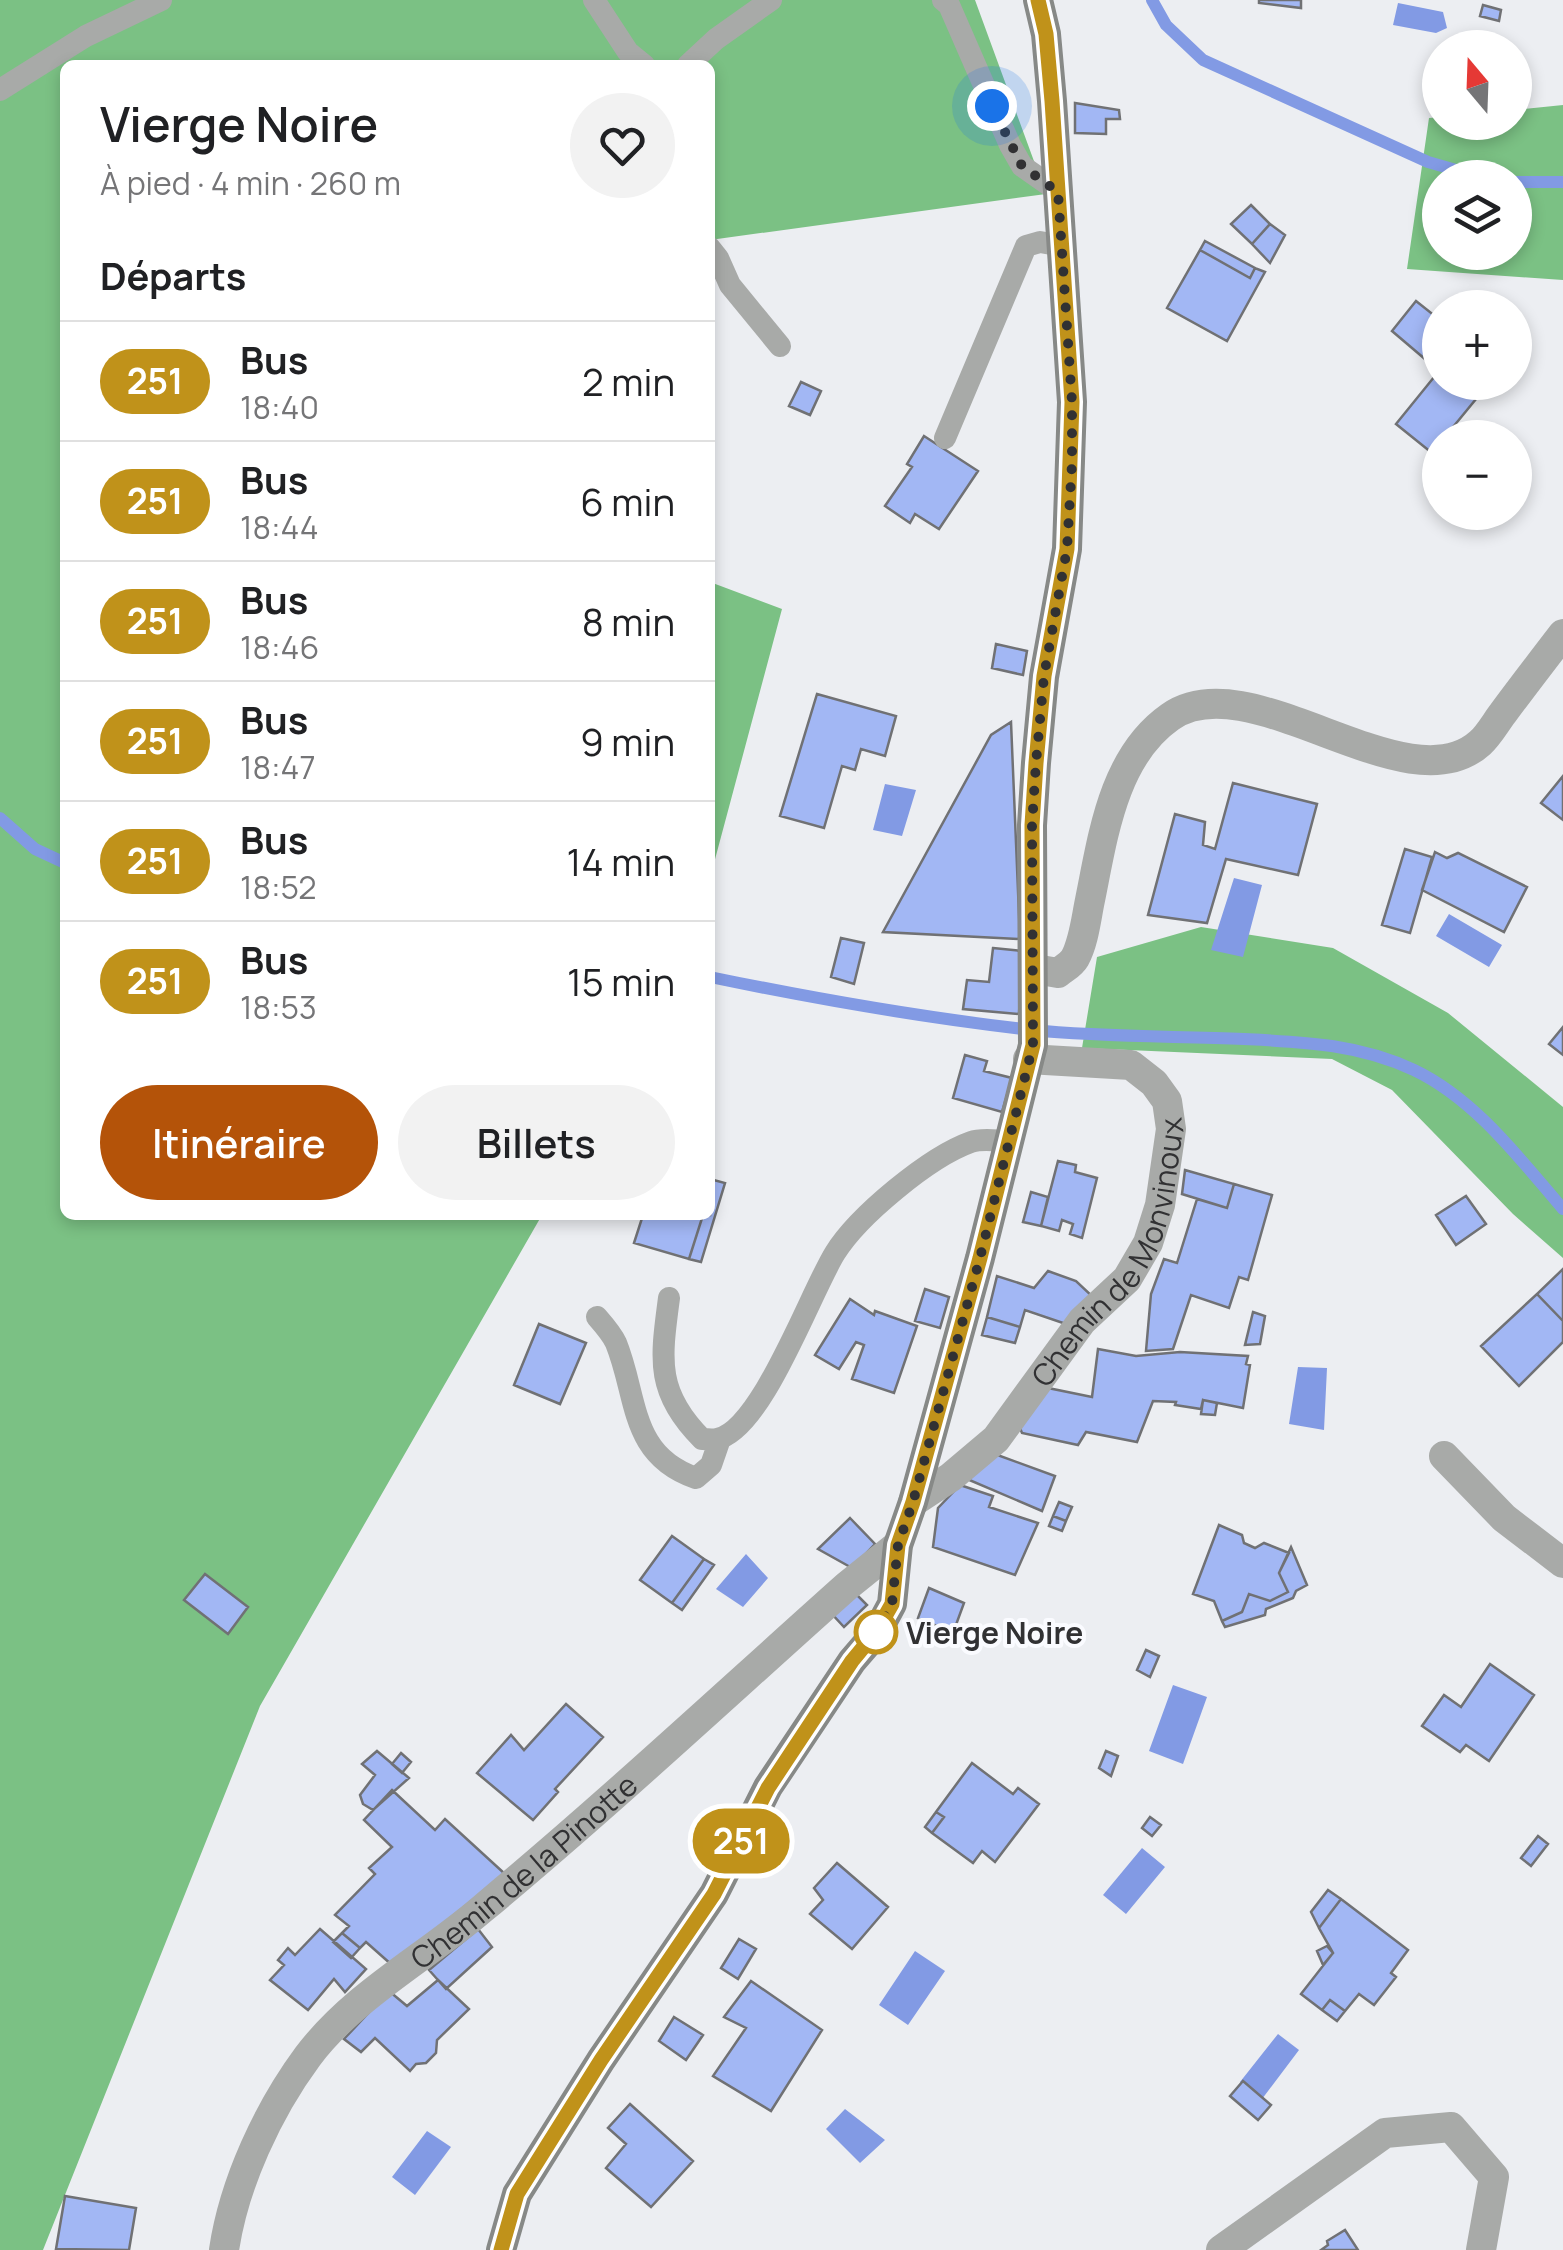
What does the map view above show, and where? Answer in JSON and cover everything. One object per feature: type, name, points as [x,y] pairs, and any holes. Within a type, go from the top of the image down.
[{"type":"street","points":[[501,2250],[517,2194],[601,2060],[714,1894],[768,1788],[892,1604],[898,1545],[913,1502],[1033,1045],[1032,825],[1036,763],[1044,676],[1067,549],[1072,463],[1063,246],[1046,34],[1038,0]]},
{"type":"street","points":[[1035,969],[1058,972],[1073,962],[1082,938],[1106,823],[1131,758],[1149,733],[1174,714],[1201,703],[1238,705],[1393,754],[1444,760],[1480,743],[1563,634]]},
{"type":"street","name":"Chemin de Monvinoux","points":[[913,1502],[951,1477],[996,1438],[1082,1322],[1127,1278],[1148,1243],[1160,1206],[1171,1130],[1167,1101],[1154,1082],[1131,1064],[1028,1059]]},
{"type":"street","points":[[1444,1456],[1504,1518],[1563,1563]]},
{"type":"street","name":"Chemin de la Pinotte","points":[[224,2250],[244,2178],[271,2116],[309,2055],[358,2004],[481,1911],[898,1545]]},
{"type":"street","points":[[1221,2250],[1385,2133],[1451,2128],[1494,2176],[1481,2250]]},
{"type":"lane","points":[[0,90],[86,36],[161,0]]},
{"type":"lane","points":[[594,0],[628,52],[638,60]]},
{"type":"lane","points":[[694,60],[771,0]]},
{"type":"lane","points":[[943,0],[949,5],[1022,166],[1058,192]]},
{"type":"lane","points":[[946,438],[1026,246],[1040,242],[1063,246]]},
{"type":"lane","points":[[715,254],[730,285],[780,346]]},
{"type":"lane","points":[[598,1317],[615,1340],[637,1420],[655,1454],[676,1471],[696,1478],[711,1465],[720,1439],[736,1427],[766,1388],[793,1344],[835,1253],[856,1225],[896,1189],[940,1158],[973,1141],[1009,1141]]},
{"type":"lane","points":[[669,1298],[662,1352],[668,1389],[681,1418],[702,1439],[720,1439]]},
{"type":"green space","points":[[0,0],[975,0],[1046,194],[715,239],[715,60],[60,60],[60,1220],[539,1220],[260,1706],[43,2250],[0,2250]]},
{"type":"green space","points":[[1563,105],[1563,280],[1407,269],[1422,166],[1422,270],[1532,270],[1532,160],[1423,160],[1426,140],[1532,140],[1532,108]]},
{"type":"green space","points":[[715,584],[782,609],[715,859]]},
{"type":"green space","points":[[1201,927],[1333,948],[1448,1013],[1563,1107],[1563,1258],[1513,1214],[1392,1090],[1332,1059],[1082,1048],[1097,957]]},
{"type":"water","points":[[1398,3],[1443,12],[1447,28],[1422,30],[1393,25]]},
{"type":"water","points":[[885,784],[916,790],[902,836],[873,830]]},
{"type":"water","points":[[1234,878],[1262,885],[1243,957],[1211,950]]},
{"type":"water","points":[[1449,914],[1502,945],[1489,967],[1436,936]]},
{"type":"water","points":[[1298,1367],[1327,1368],[1324,1430],[1289,1424]]},
{"type":"water","points":[[746,1554],[768,1578],[743,1607],[716,1589]]},
{"type":"water","points":[[1173,1685],[1207,1697],[1183,1764],[1149,1751]]},
{"type":"water","points":[[1142,1848],[1165,1867],[1126,1914],[1103,1895]]},
{"type":"water","points":[[915,1951],[945,1971],[908,2025],[879,2005]]},
{"type":"water","points":[[1278,2034],[1299,2050],[1262,2099],[1240,2082]]},
{"type":"water","points":[[845,2109],[885,2140],[860,2163],[826,2129]]},
{"type":"water","points":[[427,2131],[451,2147],[415,2195],[392,2177]]},
{"type":"building","points":[[1301,0],[1301,8],[1259,3]]},
{"type":"building","points":[[1483,5],[1501,10],[1499,21],[1480,16]]},
{"type":"building","points":[[1075,103],[1119,110],[1120,119],[1106,119],[1106,134],[1075,133]]},
{"type":"building","points":[[1251,205],[1270,224],[1252,244],[1231,224]]},
{"type":"building","points":[[1270,224],[1285,235],[1270,263],[1252,244]]},
{"type":"building","points":[[1205,241],[1255,268],[1250,278],[1200,250]]},
{"type":"building","points":[[1200,250],[1250,278],[1255,268],[1265,272],[1227,341],[1167,308]]},
{"type":"building","points":[[1416,301],[1422,306],[1422,357],[1392,331]]},
{"type":"building","points":[[801,382],[821,391],[810,415],[789,406]]},
{"type":"building","points":[[1422,392],[1422,400],[1475,400],[1459,420],[1422,420],[1422,445],[1396,424]]},
{"type":"building","points":[[924,436],[978,471],[939,529],[915,514],[910,523],[885,506],[912,467],[907,464]]},
{"type":"building","points":[[996,644],[1027,651],[1023,675],[992,668]]},
{"type":"building","points":[[817,694],[896,716],[885,756],[861,749],[855,770],[842,766],[824,828],[780,816]]},
{"type":"building","points":[[1011,722],[1020,939],[883,932],[991,735]]},
{"type":"building","points":[[1563,776],[1563,820],[1541,803]]},
{"type":"building","points":[[1233,783],[1317,804],[1298,875],[1226,859],[1207,923],[1148,915],[1175,814],[1205,822],[1203,845],[1215,849]]},
{"type":"building","points":[[1405,849],[1432,857],[1410,933],[1382,925]]},
{"type":"building","points":[[1435,852],[1447,858],[1458,853],[1527,887],[1504,932],[1422,890]]},
{"type":"building","points":[[841,938],[864,943],[854,984],[831,977]]},
{"type":"building","points":[[993,948],[1022,951],[1019,1014],[963,1009],[967,980],[989,982]]},
{"type":"building","points":[[1563,1027],[1563,1055],[1549,1044]]},
{"type":"building","points":[[965,1055],[987,1061],[984,1071],[1012,1078],[1002,1112],[953,1098]]},
{"type":"building","points":[[1058,1161],[1076,1165],[1075,1172],[1097,1178],[1082,1238],[1070,1234],[1073,1224],[1062,1220],[1059,1231],[1041,1226]]},
{"type":"building","points":[[1185,1170],[1234,1184],[1227,1208],[1182,1194]]},
{"type":"building","points":[[715,1180],[725,1183],[715,1216]]},
{"type":"building","points":[[1234,1184],[1272,1195],[1248,1280],[1239,1277],[1229,1308],[1191,1295],[1173,1349],[1146,1351],[1151,1294],[1164,1259],[1177,1263],[1197,1199],[1227,1208]]},
{"type":"building","points":[[1031,1192],[1048,1197],[1041,1226],[1023,1222]]},
{"type":"building","points":[[1466,1196],[1486,1224],[1456,1245],[1436,1215]]},
{"type":"building","points":[[641,1220],[701,1220],[689,1259],[634,1243]]},
{"type":"building","points":[[701,1220],[714,1220],[701,1262],[689,1259]]},
{"type":"building","points":[[1563,1269],[1563,1321],[1537,1294]]},
{"type":"building","points":[[1048,1271],[1076,1281],[1093,1297],[1066,1324],[1025,1310],[1020,1327],[987,1317],[997,1276],[1034,1288]]},
{"type":"building","points":[[925,1289],[949,1297],[940,1328],[915,1321]]},
{"type":"building","points":[[1537,1294],[1563,1321],[1563,1342],[1519,1386],[1481,1346]]},
{"type":"building","points":[[850,1299],[874,1315],[875,1311],[917,1326],[894,1393],[852,1379],[864,1345],[856,1342],[839,1369],[815,1355]]},
{"type":"building","points":[[1253,1312],[1265,1316],[1260,1344],[1245,1345]]},
{"type":"building","points":[[987,1317],[1020,1327],[1015,1343],[982,1335]]},
{"type":"building","points":[[539,1324],[586,1343],[560,1404],[514,1385]]},
{"type":"building","points":[[1098,1349],[1136,1356],[1180,1352],[1248,1356],[1243,1408],[1203,1400],[1201,1409],[1153,1401],[1137,1442],[1086,1432],[1078,1445],[1022,1433],[1020,1428],[1043,1387],[1092,1397]]},
{"type":"building","points":[[1203,1400],[1217,1403],[1215,1415],[1201,1414]]},
{"type":"building","points":[[992,1453],[1055,1476],[1042,1511],[967,1479]]},
{"type":"building","points":[[960,1485],[993,1496],[989,1507],[1038,1523],[1015,1575],[933,1547],[938,1508]]},
{"type":"building","points":[[1059,1502],[1072,1507],[1066,1521],[1053,1516]]},
{"type":"building","points":[[1053,1516],[1066,1521],[1062,1531],[1049,1526]]},
{"type":"building","points":[[850,1518],[875,1544],[852,1568],[818,1549]]},
{"type":"building","points":[[1219,1525],[1242,1535],[1244,1543],[1255,1548],[1264,1543],[1289,1553],[1279,1573],[1288,1592],[1270,1601],[1249,1594],[1242,1612],[1222,1621],[1214,1601],[1193,1594]]},
{"type":"building","points":[[672,1536],[704,1559],[672,1603],[640,1580]]},
{"type":"building","points":[[1291,1547],[1307,1585],[1296,1591],[1293,1598],[1266,1609],[1265,1615],[1225,1627],[1222,1621],[1242,1612],[1249,1594],[1270,1601],[1288,1592],[1279,1573]]},
{"type":"building","points":[[704,1559],[714,1565],[682,1610],[672,1603]]},
{"type":"building","points":[[205,1574],[248,1607],[228,1634],[184,1600]]},
{"type":"building","points":[[929,1588],[964,1603],[953,1633],[918,1618]]},
{"type":"building","points":[[855,1593],[867,1605],[844,1627],[832,1614]]},
{"type":"building","points":[[1146,1650],[1159,1656],[1150,1677],[1137,1670]]},
{"type":"building","points":[[1490,1664],[1534,1695],[1489,1761],[1466,1745],[1460,1752],[1422,1726],[1444,1695],[1461,1707]]},
{"type":"building","points":[[566,1704],[603,1737],[555,1789],[558,1792],[533,1820],[477,1773],[511,1735],[524,1750]]},
{"type":"building","points":[[377,1751],[409,1778],[373,1810],[363,1804],[360,1795],[375,1775],[362,1764]]},
{"type":"building","points":[[1106,1751],[1118,1756],[1111,1776],[1099,1768]]},
{"type":"building","points":[[401,1753],[411,1762],[402,1773],[392,1764]]},
{"type":"building","points":[[972,1763],[1013,1794],[1018,1788],[1039,1804],[995,1862],[982,1851],[973,1863],[932,1833],[944,1817],[936,1812]]},
{"type":"building","points":[[392,1790],[435,1830],[445,1819],[505,1874],[392,1965],[366,1942],[360,1948],[342,1933],[349,1926],[335,1915],[375,1874],[369,1868],[392,1847],[364,1820]]},
{"type":"building","points":[[936,1812],[944,1817],[932,1833],[925,1827]]},
{"type":"building","points":[[1150,1817],[1161,1825],[1152,1836],[1142,1828]]},
{"type":"building","points":[[1538,1836],[1548,1844],[1531,1866],[1521,1858]]},
{"type":"building","points":[[837,1863],[888,1907],[852,1949],[810,1914],[823,1900],[814,1888]]},
{"type":"building","points":[[1328,1890],[1341,1899],[1319,1928],[1311,1912]]},
{"type":"building","points":[[1341,1899],[1408,1950],[1391,1973],[1396,1977],[1374,2005],[1359,1994],[1345,2011],[1330,2000],[1322,2010],[1301,1994],[1333,1953],[1319,1928]]},
{"type":"building","points":[[320,1929],[366,1969],[345,1992],[334,1979],[308,2010],[270,1980],[284,1965],[278,1960],[288,1948],[295,1955]]},
{"type":"building","points":[[478,1929],[492,1947],[446,1989],[429,1970]]},
{"type":"building","points":[[342,1933],[360,1948],[351,1958],[333,1942]]},
{"type":"building","points":[[739,1939],[756,1949],[738,1979],[721,1968]]},
{"type":"building","points":[[1327,1946],[1333,1953],[1323,1965],[1317,1951]]},
{"type":"building","points":[[438,1980],[469,2009],[437,2040],[436,2053],[426,2063],[416,2064],[410,2071],[375,2038],[361,2052],[344,2039],[389,1991],[407,2006]]},
{"type":"building","points":[[751,1981],[822,2030],[771,2111],[713,2076],[746,2028],[724,2017]]},
{"type":"building","points":[[1330,2000],[1345,2011],[1337,2021],[1322,2010]]},
{"type":"building","points":[[674,2017],[703,2035],[686,2060],[659,2041]]},
{"type":"building","points":[[1243,2081],[1271,2105],[1258,2120],[1230,2096]]},
{"type":"building","points":[[630,2104],[693,2161],[651,2207],[606,2168],[626,2144],[608,2128]]},
{"type":"building","points":[[65,2196],[136,2208],[129,2250],[56,2249]]},
{"type":"building","points":[[1345,2230],[1358,2250],[1321,2250],[1328,2245],[1327,2241]]},
{"type":"waterway","points":[[1152,0],[1166,25],[1203,60],[1424,160]]},
{"type":"waterway","points":[[1532,182],[1563,182]]},
{"type":"waterway","points":[[0,818],[35,849],[60,861]]},
{"type":"waterway","points":[[715,978],[871,1007],[1032,1030],[1288,1041],[1373,1055],[1414,1070],[1457,1097],[1513,1151],[1563,1209]]},
{"type":"bus line","name":"251","points":[[501,2250],[517,2194],[601,2060],[714,1894],[768,1788],[892,1604],[898,1545],[980,1258],[1033,1045],[1032,825],[1036,763],[1044,676],[1067,549],[1072,463],[1063,246],[1046,34],[1038,0]]},
{"type":"place","name":"Vierge Noire","points":[[876,1632]]},
{"type":"route","points":[[876,1632],[892,1604],[898,1545],[980,1258],[1033,1045],[1032,825],[1044,676],[1067,549],[1072,402],[1058,192],[1022,166],[992,106]]}]
